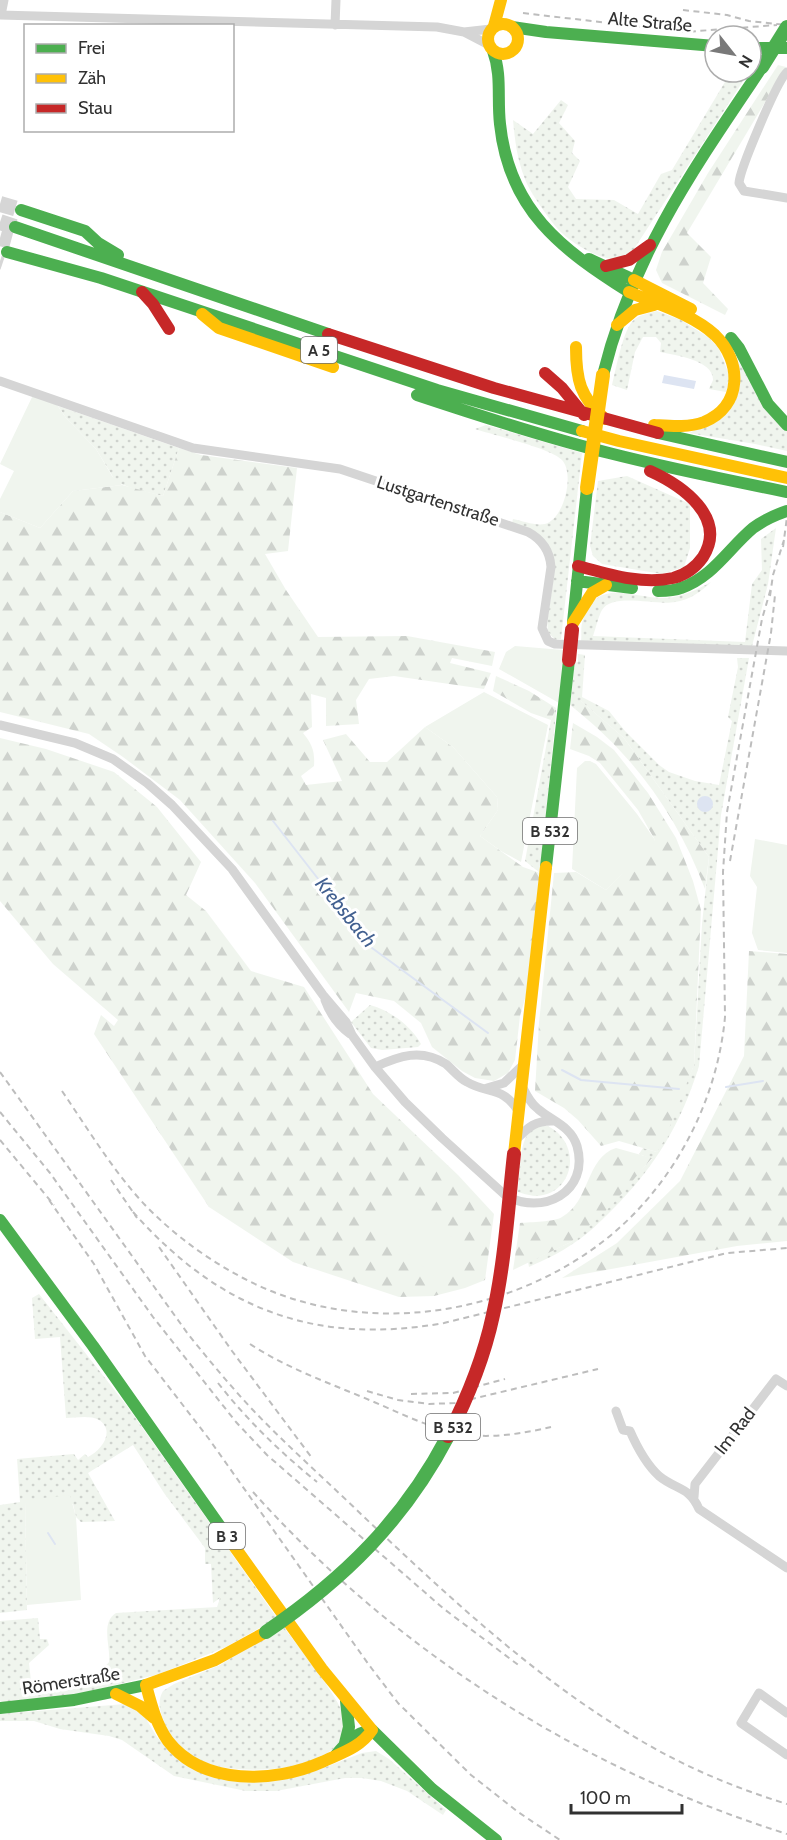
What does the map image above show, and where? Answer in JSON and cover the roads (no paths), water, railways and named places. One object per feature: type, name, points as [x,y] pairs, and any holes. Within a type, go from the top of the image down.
[{"type":"main road","points":[[500,84],[507,59],[518,38],[501,0]]},
{"type":"main road","points":[[501,0],[488,37],[500,84],[502,139],[516,186],[547,232],[612,282],[620,296],[622,308]]},
{"type":"main road","points":[[492,28],[502,24],[511,26]]},
{"type":"main road","name":"Alte Straße","points":[[511,26],[546,32],[703,45]]},
{"type":"main road","name":"B 532","points":[[146,1685],[215,1660],[266,1632],[312,1600],[368,1549],[406,1504],[448,1437],[476,1374],[492,1317],[500,1273],[578,566],[603,375],[622,308],[650,245],[700,161],[787,27]]},
{"type":"main road","name":"Alte Straße","points":[[513,49],[522,40],[546,32]]},
{"type":"main road","points":[[491,48],[501,54],[513,49]]},
{"type":"main road","points":[[763,48],[787,48]]},
{"type":"main road","points":[[21,210],[85,231],[105,247],[158,276]]},
{"type":"main road","name":"A 5","points":[[15,227],[485,386],[608,422],[787,462]]},
{"type":"main road","points":[[606,266],[628,260],[650,245]]},
{"type":"main road","name":"A 5","points":[[7,252],[100,278],[437,390],[525,416],[649,448],[787,478]]},
{"type":"main road","points":[[579,256],[606,266],[654,304],[700,323],[718,339],[731,357],[736,376],[735,383],[732,396],[718,414],[702,423],[679,427],[649,424],[628,426]]},
{"type":"main road","points":[[612,282],[631,286],[695,310],[722,328],[739,348],[768,404],[787,425]]},
{"type":"main road","points":[[142,292],[153,304],[169,329]]},
{"type":"main road","points":[[616,326],[635,310],[654,304]]},
{"type":"main road","points":[[199,311],[219,328],[476,415],[608,453],[787,492]]},
{"type":"main road","points":[[576,347],[577,378],[583,397],[608,422]]},
{"type":"main road","points":[[545,373],[562,388],[584,415]]},
{"type":"main road","points":[[578,566],[620,576],[668,580],[692,570],[702,557],[708,543],[709,525],[705,513],[692,496],[667,478],[608,453]]},
{"type":"main road","points":[[577,581],[663,591],[681,589],[712,572],[752,529],[767,518],[787,511]]},
{"type":"main road","points":[[573,626],[587,599],[592,593],[606,585]]},
{"type":"main road","name":"B 3","points":[[0,1220],[346,1699],[390,1750],[437,1794],[496,1840]]},
{"type":"main road","points":[[146,1685],[154,1718]]},
{"type":"main road","name":"Römerstraße","points":[[0,1708],[116,1694],[146,1685]]},
{"type":"main road","points":[[116,1694],[140,1706],[154,1718],[170,1744],[191,1762],[216,1771],[244,1776],[272,1775],[303,1769],[350,1746],[359,1733],[372,1731]]},
{"type":"main road","points":[[346,1699],[350,1746]]},
{"type":"main road","points":[[350,1746],[390,1750]]},
{"type":"street","points":[[4,0],[0,15],[437,27],[464,32],[492,28]]},
{"type":"street","points":[[335,24],[336,0]]},
{"type":"street","points":[[464,32],[491,48]]},
{"type":"street","points":[[787,72],[778,84],[764,116],[739,183],[744,191],[787,198]]},
{"type":"street","name":"Lustgartenstraße","points":[[0,381],[193,448],[340,469],[528,532],[541,541],[550,558],[552,567],[542,628],[548,641],[555,644],[787,651]]},
{"type":"street","points":[[0,725],[75,743],[113,759],[155,789],[232,869],[323,995],[346,1022],[352,1035],[375,1067],[405,1102],[497,1188],[518,1201],[532,1204],[554,1199],[568,1189],[579,1165],[577,1146],[570,1132],[534,1105],[522,1086]]},
{"type":"street","points":[[375,1067],[398,1056],[426,1055],[448,1066],[468,1083],[507,1097],[519,1112]]},
{"type":"street","points":[[486,1088],[504,1083],[524,1064]]},
{"type":"street","points":[[516,1140],[531,1125],[539,1122],[556,1122]]},
{"type":"street","name":"Im Rad","points":[[694,1497],[695,1484],[776,1379],[787,1386]]},
{"type":"street","points":[[616,1411],[623,1430],[630,1431],[638,1449],[659,1476],[694,1497],[699,1509],[787,1568]]},
{"type":"street","points":[[787,1713],[759,1693],[741,1723],[787,1755]]},
{"type":"waterway","name":"Krebsbach","points":[[273,821],[372,948],[488,1033]]},
{"type":"waterway","name":"Krebsbach","points":[[562,1070],[581,1080],[679,1089]]},
{"type":"waterway","name":"Krebsbach","points":[[726,1087],[763,1081]]},
{"type":"waterway","points":[[48,1533],[55,1544]]},
{"type":"tunnel","points":[[0,204],[21,210]]},
{"type":"tunnel","points":[[0,222],[15,227]]},
{"type":"tunnel","points":[[0,238],[11,241]]},
{"type":"railway","points":[[683,10],[787,25]]},
{"type":"railway","points":[[523,13],[685,32],[777,25]]},
{"type":"railway","points":[[783,547],[787,517]]},
{"type":"railway","points":[[770,596],[773,575],[784,540]]},
{"type":"railway","points":[[62,1091],[122,1178],[156,1216],[191,1246],[217,1263],[243,1278],[287,1297],[333,1309],[380,1313],[427,1312],[474,1303],[519,1289],[562,1269],[601,1243],[649,1198],[669,1171],[701,1113],[712,1082],[725,1017],[723,872],[727,812],[762,619],[771,588]]},
{"type":"railway","points":[[730,861],[771,633],[775,595]]},
{"type":"railway","points":[[0,1072],[188,1334],[211,1362],[264,1421],[396,1547],[495,1636],[600,1716],[692,1768],[729,1784],[787,1804]]},
{"type":"railway","points":[[0,1112],[50,1173],[153,1317],[236,1422],[267,1455],[444,1609],[521,1667]]},
{"type":"railway","points":[[0,1140],[54,1205]]},
{"type":"railway","points":[[111,1180],[137,1218]]},
{"type":"railway","points":[[49,1200],[94,1264],[145,1356],[209,1439],[398,1703],[471,1775],[518,1812],[560,1840]]},
{"type":"railway","points":[[133,1212],[166,1246],[200,1274],[235,1296],[272,1312],[312,1324],[353,1329],[397,1329],[444,1323],[727,1253],[787,1248]]},
{"type":"railway","points":[[159,1247],[232,1351],[312,1458]]},
{"type":"railway","points":[[250,1344],[310,1376],[444,1430],[490,1436],[551,1427]]},
{"type":"railway","points":[[367,1391],[398,1400],[429,1404],[455,1403],[598,1369]]},
{"type":"railway","points":[[411,1394],[453,1393],[505,1379]]},
{"type":"railway","points":[[218,1383],[264,1435],[317,1482]]},
{"type":"railway","points":[[253,1492],[309,1550],[369,1604],[431,1654],[497,1699],[566,1740],[637,1776],[711,1807],[787,1834]]}]
